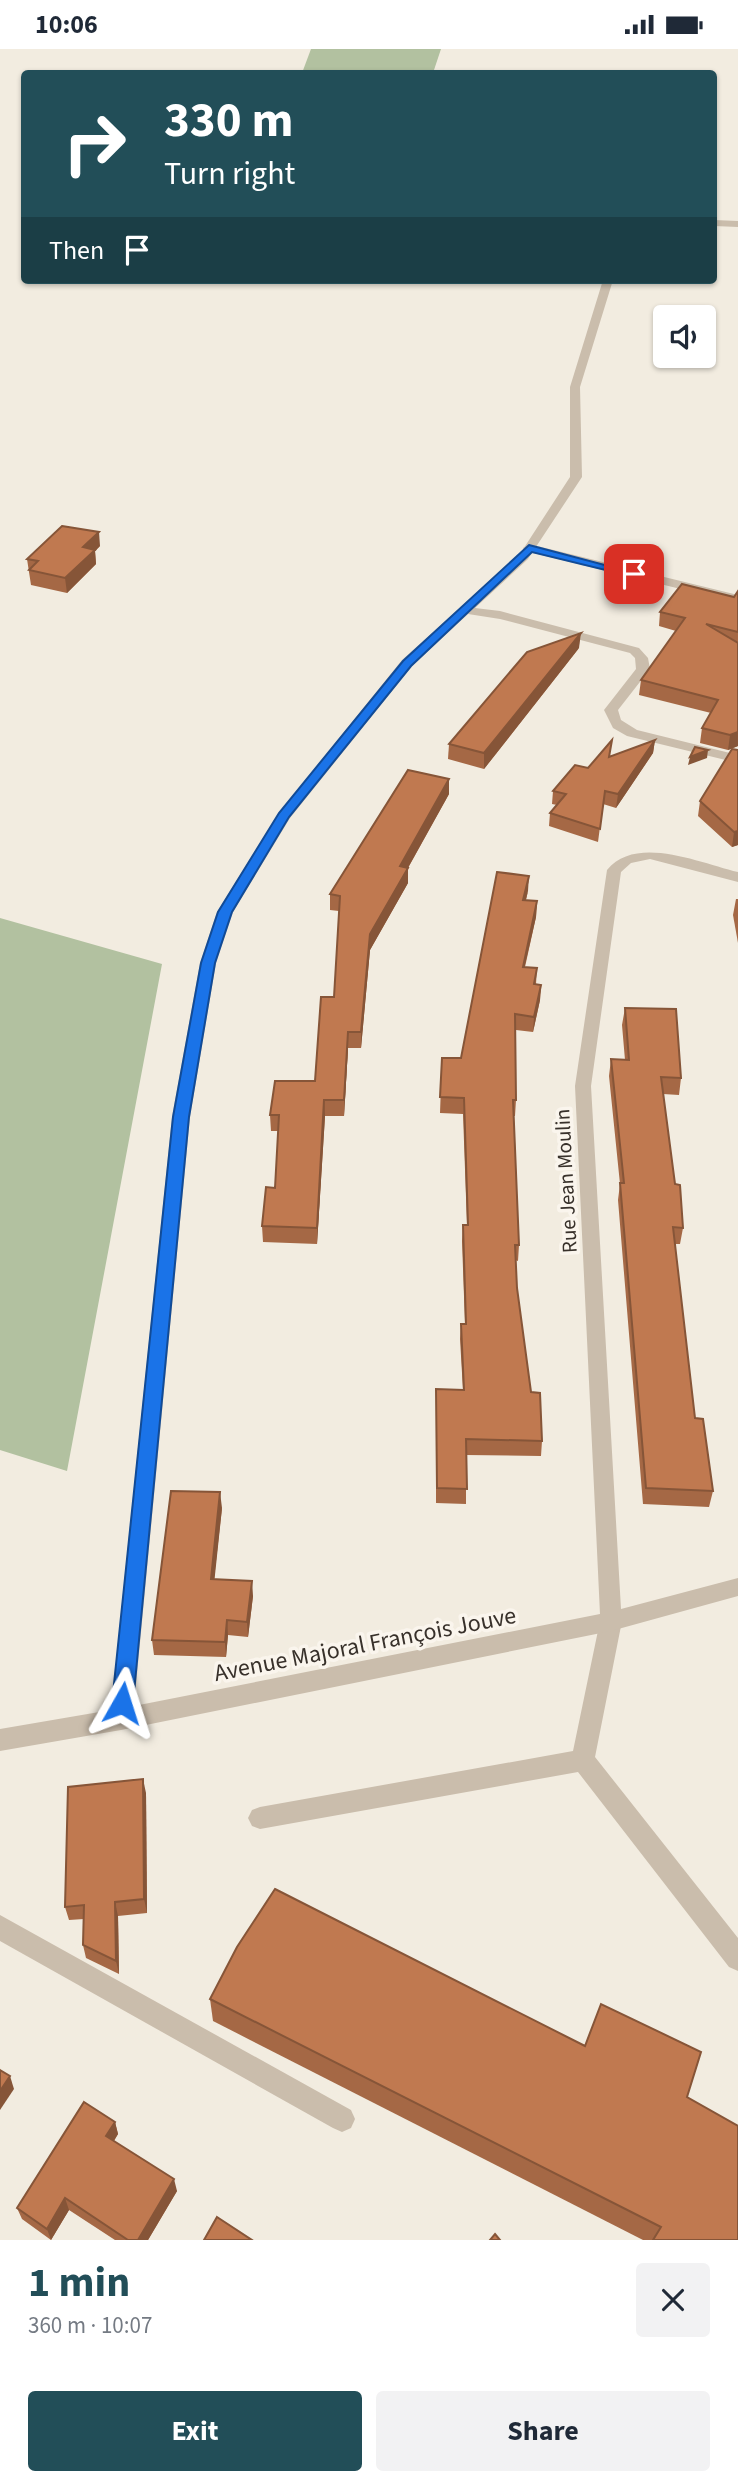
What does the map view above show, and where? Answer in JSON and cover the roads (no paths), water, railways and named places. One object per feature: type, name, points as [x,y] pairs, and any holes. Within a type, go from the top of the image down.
[{"type":"street","points":[[717,223],[738,224]]},
{"type":"street","points":[[121,1719],[181,1117],[208,963],[225,912],[284,816],[407,663],[529,548],[576,477],[575,387],[607,284]]},
{"type":"street","points":[[529,548],[738,599]]},
{"type":"street","points":[[465,610],[500,615],[627,647],[639,653],[644,662],[643,669],[611,710],[612,718],[619,727],[632,733],[738,759]]},
{"type":"street","name":"Rue Jean Moulin","points":[[611,1621],[583,1086],[614,870],[626,860],[650,855],[738,877]]},
{"type":"street","name":"Avenue Majoral François Jouve","points":[[0,1740],[121,1719],[611,1621],[738,1587]]},
{"type":"street","points":[[611,1621],[583,1760],[738,1958]]},
{"type":"street","points":[[260,1818],[583,1760]]},
{"type":"street","points":[[0,1927],[342,2119]]}]
